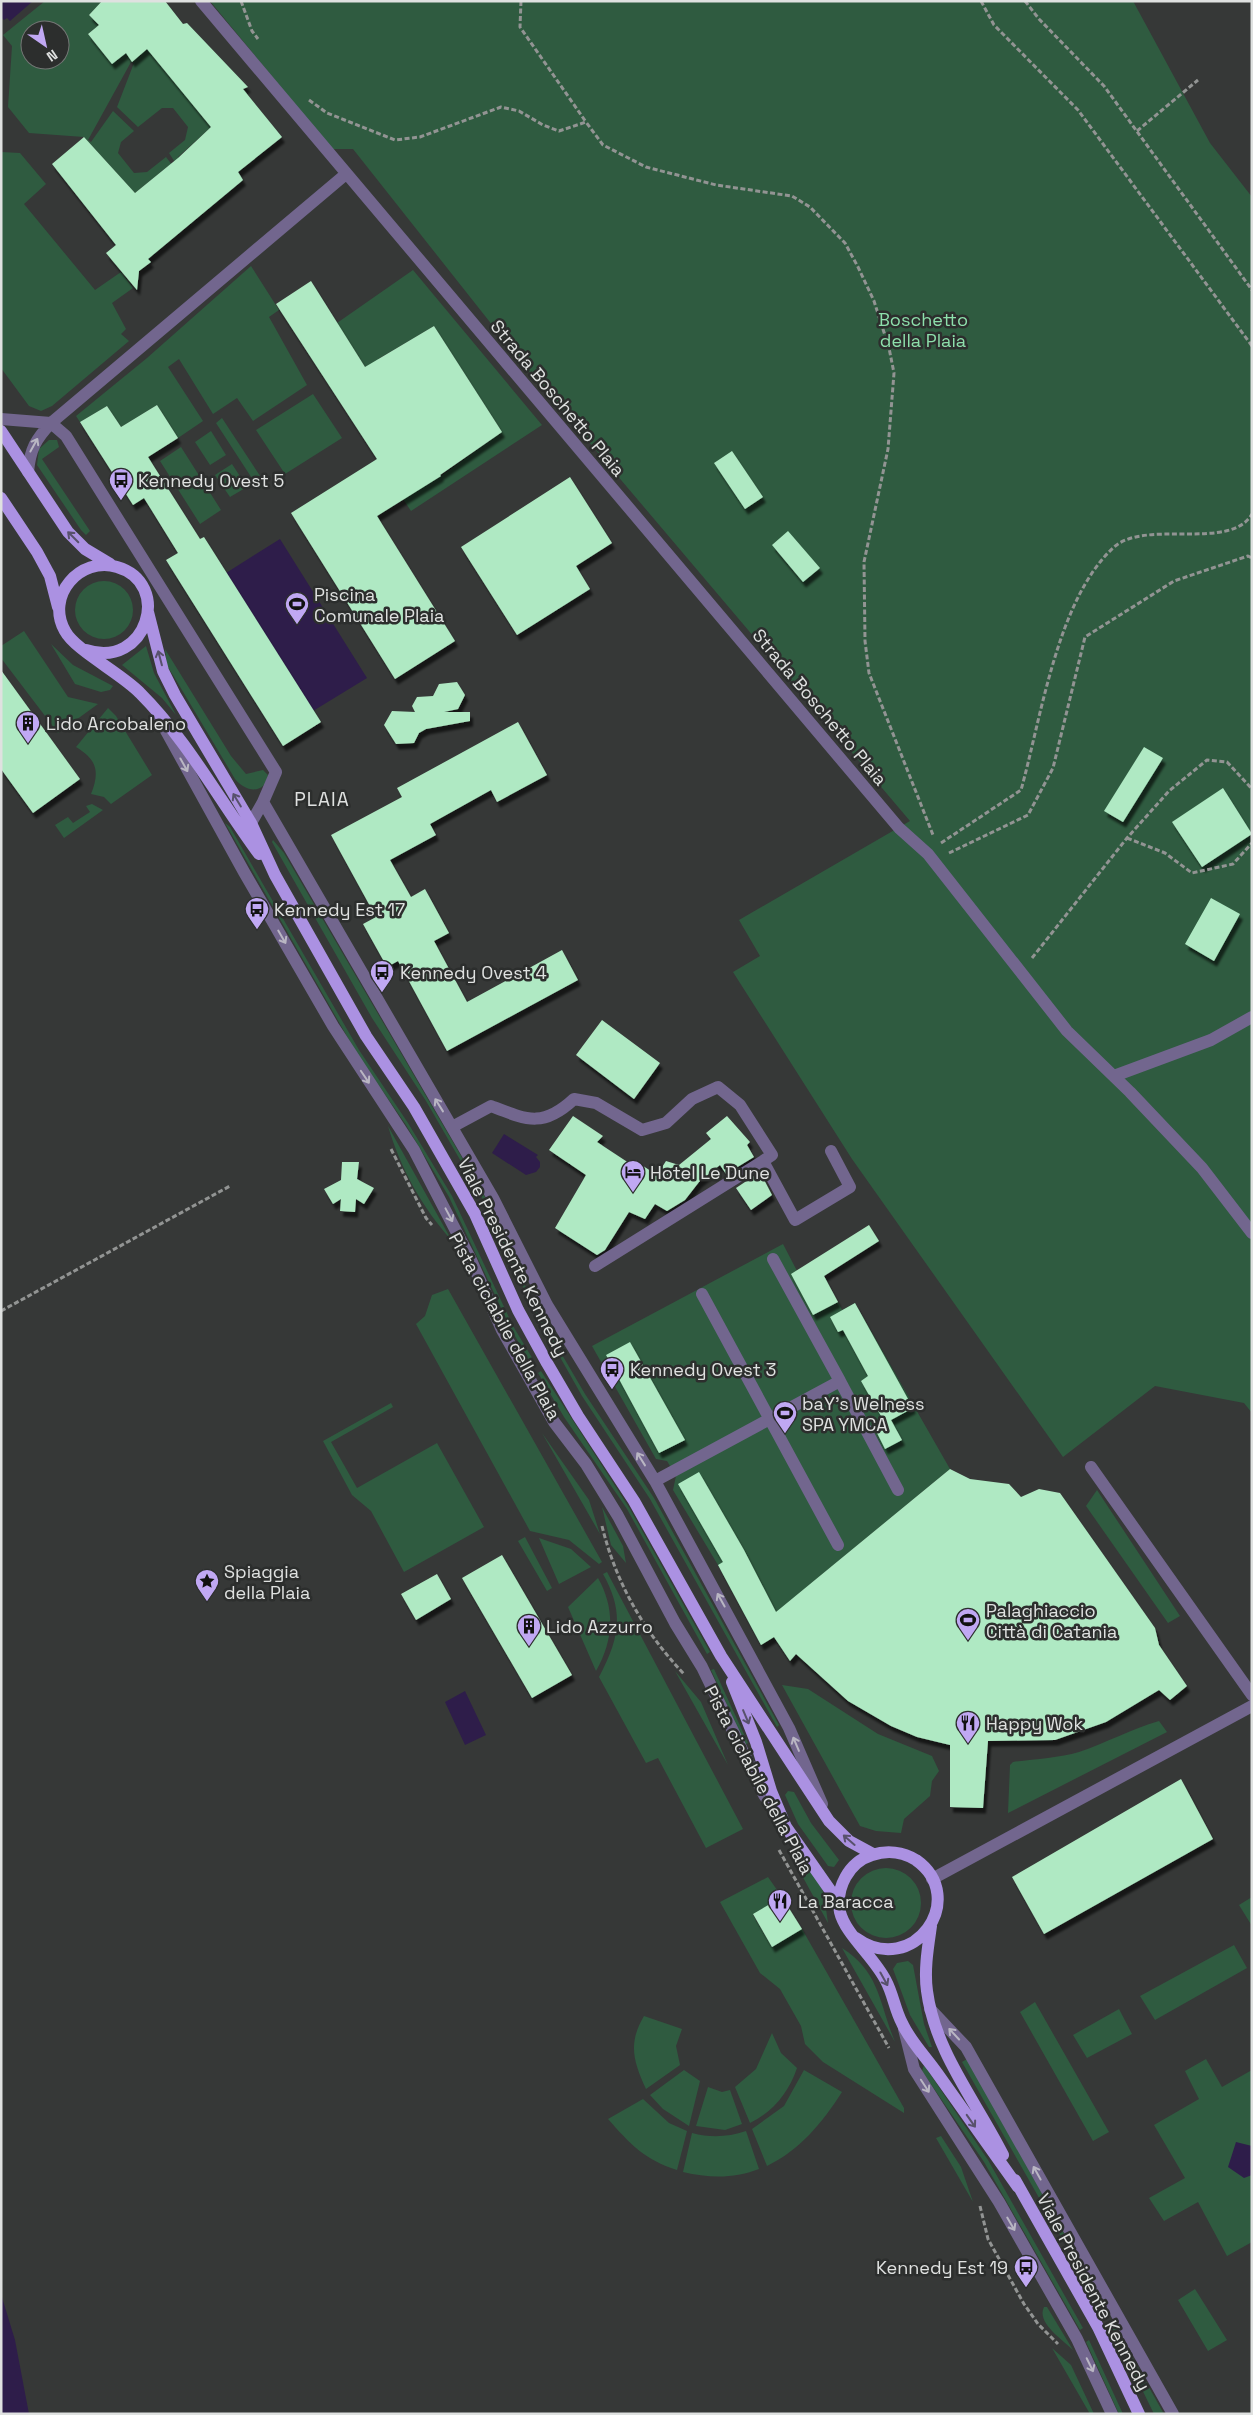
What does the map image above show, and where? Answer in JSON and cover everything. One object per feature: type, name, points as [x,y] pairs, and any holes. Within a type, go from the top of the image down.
[{"type":"main road","points":[[1,431],[68,532],[85,549],[112,566]]},
{"type":"main road","points":[[1,498],[37,552],[50,576],[65,631],[72,641],[140,692],[177,733],[204,770],[240,829],[274,875]]},
{"type":"main road","points":[[59,609],[64,588],[78,573],[98,565],[123,569],[137,580],[146,595],[148,612],[163,671],[251,823],[274,875]]},
{"type":"main road","points":[[86,650],[99,654],[112,653],[130,645],[142,631],[148,612]]},
{"type":"main road","name":"Viale Presidente Kennedy","points":[[274,875],[366,1036],[431,1138],[475,1214],[518,1310],[547,1363],[578,1416],[634,1501],[721,1656]]},
{"type":"main road","points":[[721,1656],[756,1742],[771,1791],[786,1827],[839,1903]]},
{"type":"main road","points":[[721,1656],[829,1821],[849,1841],[873,1854]]},
{"type":"main road","points":[[892,1852],[910,1857],[921,1864],[932,1879],[937,1898],[932,1922],[927,1970],[926,1990],[930,2009],[946,2055],[990,2128],[1018,2187],[902,2024],[886,1981],[844,1923],[839,1903],[840,1890],[848,1873],[861,1860],[873,1854],[892,1852]]},
{"type":"main road","points":[[856,1938],[872,1947],[898,1949],[914,1942],[928,1930],[932,1922]]},
{"type":"main road","name":"Viale Presidente Kennedy","points":[[1018,2187],[1098,2327],[1138,2414]]},
{"type":"street","name":"Strada Boschetto Plaia","points":[[202,1],[890,817],[928,854],[1067,1031],[1114,1076],[1202,1168],[1252,1233]]},
{"type":"street","points":[[28,472],[29,454],[34,442],[51,423],[346,174]]},
{"type":"street","points":[[1,419],[51,423],[66,436],[276,772],[263,802],[251,823]]},
{"type":"street","points":[[153,707],[234,856],[333,1026],[414,1150],[471,1260],[502,1330],[554,1422],[586,1464],[618,1516],[674,1623],[702,1667],[764,1795],[786,1827]]},
{"type":"street","points":[[263,802],[493,1198],[547,1305],[655,1481],[789,1728],[829,1821]]},
{"type":"street","points":[[1114,1076],[1211,1040],[1252,1017]]},
{"type":"street","points":[[452,1127],[492,1106],[528,1120],[558,1114],[574,1099],[596,1103],[642,1130],[666,1123],[692,1100],[718,1087],[740,1105],[772,1155],[595,1266]]},
{"type":"street","points":[[763,1161],[795,1220],[850,1187],[831,1152]]},
{"type":"street","points":[[773,1259],[898,1490]]},
{"type":"street","points":[[702,1294],[838,1546]]},
{"type":"street","points":[[655,1481],[840,1381]]},
{"type":"street","points":[[1091,1467],[1252,1695]]},
{"type":"street","points":[[932,1879],[1252,1706]]},
{"type":"street","points":[[930,2009],[966,2047],[1173,2414]]},
{"type":"street","points":[[902,2024],[914,2069],[1014,2228],[1077,2339],[1112,2414]]},
{"type":"path","points":[[242,1],[252,31],[262,44]]},
{"type":"path","points":[[521,1],[520,27],[603,145],[646,167],[716,185],[792,196],[810,207],[845,243],[858,267],[877,311],[889,348],[894,373],[888,449],[864,562],[865,641],[869,673],[938,846],[1021,790],[1042,706],[1066,627],[1088,578],[1114,546],[1147,534],[1180,536],[1221,532],[1247,522],[1252,514]]},
{"type":"path","points":[[981,1],[994,25],[1078,110],[1252,346]]},
{"type":"path","points":[[1025,1],[1039,19],[1104,86],[1252,290]]},
{"type":"path","points":[[1137,131],[1198,80]]},
{"type":"path","points":[[304,96],[327,113],[394,140],[420,137],[501,107],[519,111],[544,126],[559,130],[586,122]]},
{"type":"path","points":[[942,842],[950,854],[1028,815],[1053,768],[1086,637],[1174,581],[1248,556],[1252,558]]},
{"type":"path","points":[[1021,973],[1127,838],[1169,791],[1207,760],[1227,762],[1252,788]]},
{"type":"path","points":[[1127,838],[1165,853],[1192,873],[1233,864],[1252,843]]},
{"type":"path","name":"Pista ciclabile della Plaia","points":[[389,1142],[395,1159],[426,1218],[437,1230]]},
{"type":"path","points":[[1,1311],[230,1186]]},
{"type":"path","name":"Pista ciclabile della Plaia","points":[[600,1517],[610,1558],[619,1580],[650,1635],[690,1680]]},
{"type":"path","name":"Pista ciclabile della Plaia","points":[[777,1847],[892,2051]]},
{"type":"path","points":[[979,2203],[988,2239],[1010,2279],[1038,2324],[1059,2345]]},
{"type":"green space","points":[[45,1],[102,1],[89,15],[99,25],[88,34],[112,64],[126,53],[132,62],[147,49],[211,127],[178,157],[183,164],[174,172],[168,166],[135,193],[84,137],[29,133],[8,107],[12,46],[3,35],[20,21],[20,70],[70,70],[70,20],[22,20]],"holes":[[[131,62],[134,63],[117,107],[138,127],[162,108],[173,108],[188,127],[185,140],[169,153],[178,167],[176,170],[166,157],[147,172],[134,173],[118,153],[121,142],[134,131],[113,111],[91,142],[88,140]]]},
{"type":"green space","name":"Boschetto della Plaia","points":[[210,1],[1133,1],[1210,143],[1252,197],[1252,1413],[1244,1403],[1155,1386],[1063,1457],[852,1159],[733,972],[760,956],[739,920],[910,821],[527,369],[353,149],[332,149]]},
{"type":"green space","points":[[1,152],[20,153],[46,184],[24,204],[95,290],[121,272],[133,288],[112,303],[126,329],[121,334],[129,341],[52,406],[41,411],[29,406],[1,368]]},
{"type":"green space","points":[[251,266],[279,310],[269,317],[307,385],[253,421],[237,398],[213,414],[179,359],[168,367],[203,421],[178,438],[157,405],[121,427],[107,406],[80,422],[76,416],[147,358]]},
{"type":"green space","points":[[413,270],[542,425],[411,511],[403,499],[441,476],[502,432],[434,326],[378,359],[410,409],[367,370],[337,323]]},
{"type":"green space","points":[[313,394],[342,438],[285,474],[256,430]]},
{"type":"green space","points":[[222,418],[266,485],[259,489],[216,423]]},
{"type":"green space","points":[[211,431],[226,455],[210,465],[195,442]]},
{"type":"green space","points":[[49,440],[57,440],[59,447],[42,459],[90,531],[86,535],[37,465],[39,449]]},
{"type":"green space","points":[[181,447],[221,510],[200,524],[160,461]]},
{"type":"green space","points":[[232,464],[247,487],[230,497],[215,475]]},
{"type":"green space","points":[[104,581],[120,586],[128,594],[133,610],[128,626],[120,634],[104,639],[88,634],[80,626],[75,610],[80,594],[88,586]]},
{"type":"green space","points":[[24,631],[68,697],[98,704],[58,733],[1,658],[1,646]]},
{"type":"green space","points":[[51,644],[73,665],[113,686],[110,690],[101,692],[75,684]]},
{"type":"green space","points":[[146,646],[154,673],[176,715],[162,698],[122,665]]},
{"type":"green space","points":[[165,649],[231,756],[246,774],[263,770],[268,775],[263,786],[249,789],[235,779],[167,666]]},
{"type":"green space","points":[[108,708],[116,716],[152,775],[111,804],[104,797],[91,794],[94,786],[95,767],[88,757],[76,747]]},
{"type":"green space","points":[[92,804],[103,810],[64,838],[55,825],[68,817],[73,823],[90,812],[86,806]]},
{"type":"green space","points":[[225,823],[230,827],[359,1050],[408,1123],[452,1196],[513,1326],[534,1361],[530,1363],[510,1327],[449,1197],[406,1125],[356,1052]]},
{"type":"green space","points":[[273,840],[284,853],[488,1202],[537,1312],[585,1394],[654,1498],[779,1725],[777,1727],[650,1499],[582,1396],[534,1311],[485,1203],[426,1101],[372,1018],[272,842]]},
{"type":"green space","points":[[388,1126],[452,1241],[431,1215],[406,1173]]},
{"type":"green space","name":"baY's Welness SPA YMCA","points":[[783,1244],[808,1292],[825,1309],[838,1302],[842,1310],[855,1303],[950,1469],[780,1609],[785,1630],[761,1645],[718,1565],[673,1490],[676,1476],[667,1461],[656,1459],[592,1346]]},
{"type":"green space","points":[[448,1289],[602,1562],[599,1564],[569,1540],[530,1531],[416,1324],[425,1316],[432,1295]]},
{"type":"green space","points":[[541,1371],[630,1509],[710,1652],[707,1654],[627,1509],[564,1417],[538,1373]]},
{"type":"green space","points":[[391,1403],[393,1407],[331,1442],[357,1488],[437,1443],[484,1527],[404,1572],[371,1511],[352,1495],[323,1441]]},
{"type":"green space","points":[[542,1433],[589,1500],[600,1534]]},
{"type":"green space","points":[[1097,1490],[1180,1616],[1168,1623],[1086,1506]]},
{"type":"green space","points":[[602,1507],[623,1546],[626,1563],[611,1545]]},
{"type":"green space","points":[[525,1537],[552,1588],[547,1591],[518,1541]]},
{"type":"green space","points":[[539,1538],[571,1549],[591,1567],[559,1584]]},
{"type":"green space","points":[[607,1572],[743,1829],[706,1848],[658,1758],[646,1763],[599,1677],[611,1650],[617,1626],[614,1601],[603,1574]]},
{"type":"green space","points":[[598,1578],[608,1602],[610,1625],[606,1648],[596,1671],[568,1607]]},
{"type":"green space","points":[[714,1669],[748,1743],[745,1745],[711,1670]]},
{"type":"green space","points":[[675,1671],[701,1702],[728,1765]]},
{"type":"green space","points":[[782,1685],[808,1689],[878,1734],[932,1756],[939,1771],[932,1781],[930,1796],[904,1819],[901,1833],[876,1831],[860,1826]]},
{"type":"green space","points":[[1159,1721],[1167,1732],[1008,1813],[1010,1765],[1013,1762],[1079,1752]]},
{"type":"green space","points":[[788,1791],[794,1792],[811,1823],[839,1860],[834,1867],[828,1866],[798,1824],[785,1795]]},
{"type":"green space","points":[[793,1848],[819,1880],[824,1895],[828,1923],[788,1850]]},
{"type":"green space","points":[[886,1868],[899,1871],[911,1878],[918,1890],[921,1903],[918,1916],[911,1928],[899,1935],[886,1938],[873,1935],[861,1928],[854,1916],[851,1903],[854,1890],[861,1878],[873,1871]]},
{"type":"green space","points":[[768,1877],[782,1897],[753,1915],[772,1947],[802,1929],[904,2108],[904,2113],[823,2062],[805,2044],[801,2026],[780,1989],[760,1973],[720,1902]]},
{"type":"green space","points":[[1252,1897],[1252,1926],[1239,1905]]},
{"type":"green space","points":[[1234,1945],[1247,1968],[1155,2020],[1140,1996]]},
{"type":"green space","points":[[842,1948],[855,1957],[871,1978],[877,1989],[895,2042]]},
{"type":"green space","points":[[908,1961],[913,1965],[924,2024],[932,2047],[929,2047],[910,2015],[893,1969],[897,1963]]},
{"type":"green space","points":[[1035,2002],[1109,2132],[1093,2141],[1020,2012]]},
{"type":"green space","points":[[1119,2009],[1132,2034],[1087,2058],[1073,2035]]},
{"type":"green space","points":[[644,2016],[682,2029],[676,2046],[680,2065],[646,2089],[635,2061],[634,2052],[636,2035]]},
{"type":"green space","points":[[772,2033],[781,2053],[797,2068],[785,2093],[766,2113],[750,2123],[735,2087],[756,2069]]},
{"type":"green space","points":[[967,2059],[1109,2314],[1106,2316],[962,2062]]},
{"type":"green space","points":[[1206,2059],[1222,2087],[1252,2070],[1252,2242],[1227,2256],[1198,2202],[1164,2221],[1149,2198],[1185,2178],[1154,2125],[1199,2099],[1185,2071]]},
{"type":"green space","points":[[924,2065],[988,2160],[1083,2328],[1080,2330],[984,2162],[922,2071]]},
{"type":"green space","points":[[684,2070],[700,2081],[689,2126],[663,2109],[650,2095]]},
{"type":"green space","points":[[804,2070],[842,2092],[818,2125],[800,2144],[767,2166],[752,2129],[784,2106]]},
{"type":"green space","points":[[708,2087],[722,2092],[730,2090],[742,2124],[725,2130],[696,2126]]},
{"type":"green space","points":[[643,2099],[669,2123],[687,2131],[677,2170],[647,2156],[608,2119]]},
{"type":"green space","points":[[746,2131],[759,2169],[730,2176],[683,2172],[692,2133],[719,2136],[733,2135]]},
{"type":"green space","points":[[941,2136],[961,2167],[973,2202],[936,2138]]},
{"type":"green space","points":[[1195,2289],[1227,2340],[1208,2351],[1178,2300]]},
{"type":"green space","points":[[1044,2307],[1047,2307],[1073,2350],[1047,2325],[1043,2313]]},
{"type":"green space","points":[[1115,2327],[1164,2414],[1154,2414],[1112,2328]]},
{"type":"green space","points":[[1089,2340],[1123,2414],[1119,2414],[1086,2342]]},
{"type":"green space","points":[[1052,2348],[1071,2365],[1094,2414],[1090,2414]]},
{"type":"shaded area","points":[[1,1],[33,1],[10,21],[7,18],[4,20],[1,17]]},
{"type":"shaded area","name":"Piscina Comunale Plaia","points":[[280,539],[367,678],[313,711],[226,573]]},
{"type":"shaded area","points":[[504,1134],[538,1155],[536,1157],[540,1162],[540,1167],[536,1172],[526,1175],[492,1153]]},
{"type":"shaded area","points":[[465,1691],[486,1735],[465,1745],[445,1702]]},
{"type":"shaded area","points":[[1236,2142],[1252,2146],[1252,2175],[1244,2178],[1228,2167]]},
{"type":"shaded area","points":[[1,2294],[15,2340],[29,2414],[1,2414]]},
{"type":"building","points":[[102,1],[165,1],[183,24],[187,23],[248,87],[243,89],[282,137],[238,172],[243,180],[148,259],[151,262],[139,271],[137,290],[106,253],[116,245],[52,164],[84,137],[135,193],[178,158],[211,127],[147,49],[132,62],[126,53],[112,64],[88,34],[99,25],[89,15]]},
{"type":"building","points":[[311,281],[365,367],[434,326],[502,432],[441,476],[377,516],[455,641],[395,679],[291,513],[377,459],[276,304]]},
{"type":"building","points":[[157,405],[178,438],[148,457],[200,539],[204,537],[321,722],[283,746],[166,560],[178,553],[144,498],[133,505],[80,422],[107,406],[121,427]]},
{"type":"building","points":[[732,451],[763,497],[745,509],[714,463]]},
{"type":"building","points":[[570,477],[612,543],[576,566],[590,589],[517,635],[461,547]]},
{"type":"building","points":[[788,531],[820,568],[803,582],[772,545]]},
{"type":"building","name":"Lido Arcobaleno","points":[[1,670],[80,779],[33,813],[1,769]]},
{"type":"building","points":[[457,682],[465,695],[458,709],[444,712],[470,712],[470,721],[426,729],[419,733],[414,743],[396,744],[384,725],[392,711],[415,712],[412,706],[417,697],[433,696],[439,684]]},
{"type":"building","points":[[518,722],[547,775],[497,802],[491,790],[430,824],[436,835],[390,860],[411,897],[425,889],[449,933],[434,941],[467,1002],[562,950],[578,980],[447,1051],[398,961],[387,967],[363,924],[376,917],[331,835],[402,797],[397,788]]},
{"type":"building","points":[[1144,747],[1163,758],[1123,822],[1104,811]]},
{"type":"building","points":[[1223,788],[1252,834],[1202,867],[1172,822]]},
{"type":"building","points":[[1211,898],[1240,914],[1214,961],[1185,944]]},
{"type":"building","points":[[602,1020],[660,1063],[634,1099],[576,1055]]},
{"type":"building","name":"Hotel Le Dune","points":[[573,1116],[603,1136],[597,1142],[632,1165],[634,1160],[657,1175],[666,1161],[679,1165],[711,1139],[706,1133],[727,1116],[750,1142],[747,1145],[754,1157],[726,1174],[720,1165],[699,1182],[685,1200],[667,1211],[655,1204],[645,1219],[629,1212],[605,1250],[597,1255],[555,1228],[586,1175],[549,1150]]},
{"type":"building","points":[[342,1162],[359,1162],[357,1179],[374,1188],[364,1204],[356,1199],[355,1212],[340,1211],[341,1199],[333,1204],[324,1189],[341,1180]]},
{"type":"building","points":[[760,1172],[772,1195],[751,1210],[736,1188]]},
{"type":"building","points":[[869,1225],[879,1241],[824,1276],[838,1302],[813,1315],[791,1274]]},
{"type":"building","points":[[855,1303],[913,1408],[891,1420],[902,1440],[885,1449],[875,1429],[885,1423],[861,1381],[868,1376],[843,1330],[838,1332],[830,1317]]},
{"type":"building","points":[[630,1342],[685,1440],[659,1453],[606,1355]]},
{"type":"building","name":"Palaghiaccio Città di Catania","points":[[950,1469],[970,1479],[1009,1484],[1021,1497],[1039,1489],[1060,1493],[1155,1628],[1159,1645],[1187,1686],[1170,1700],[1159,1690],[1106,1722],[1055,1740],[988,1741],[983,1808],[950,1807],[950,1745],[917,1737],[891,1726],[848,1701],[796,1654],[790,1661],[774,1637],[761,1645],[718,1565],[723,1562],[678,1484],[699,1472],[744,1550],[776,1612]]},
{"type":"building","name":"Lido Azzurro","points":[[502,1555],[572,1675],[532,1698],[462,1578]]},
{"type":"building","points":[[437,1574],[451,1599],[416,1620],[401,1594]]},
{"type":"building","points":[[1181,1779],[1213,1839],[1044,1934],[1012,1877]]},
{"type":"building","name":"La Baracca","points":[[782,1897],[802,1929],[772,1947],[753,1914]]},
{"type":"place","name":"Kennedy Ovest 5","points":[[121,501]]},
{"type":"place","name":"Piscina Comunale Plaia","points":[[297,625]]},
{"type":"place","name":"Lido Arcobaleno","points":[[28,744]]},
{"type":"place","name":"Kennedy Est 17","points":[[257,930]]},
{"type":"place","name":"Kennedy Ovest 4","points":[[382,993]]},
{"type":"place","name":"Hotel Le Dune","points":[[633,1193]]},
{"type":"place","name":"Kennedy Ovest 3","points":[[612,1390]]},
{"type":"place","name":"baY's Welness SPA YMCA","points":[[785,1434]]},
{"type":"place","name":"Spiaggia della Plaia","points":[[207,1602]]},
{"type":"place","name":"Palaghiaccio Città di Catania","points":[[968,1641]]},
{"type":"place","name":"Lido Azzurro","points":[[529,1647]]},
{"type":"place","name":"Happy Wok","points":[[968,1744]]},
{"type":"place","name":"La Baracca","points":[[780,1922]]},
{"type":"place","name":"Kennedy Est 19","points":[[1026,2288]]},
{"type":"district","name":"PLAIA","points":[[322,799]]}]
